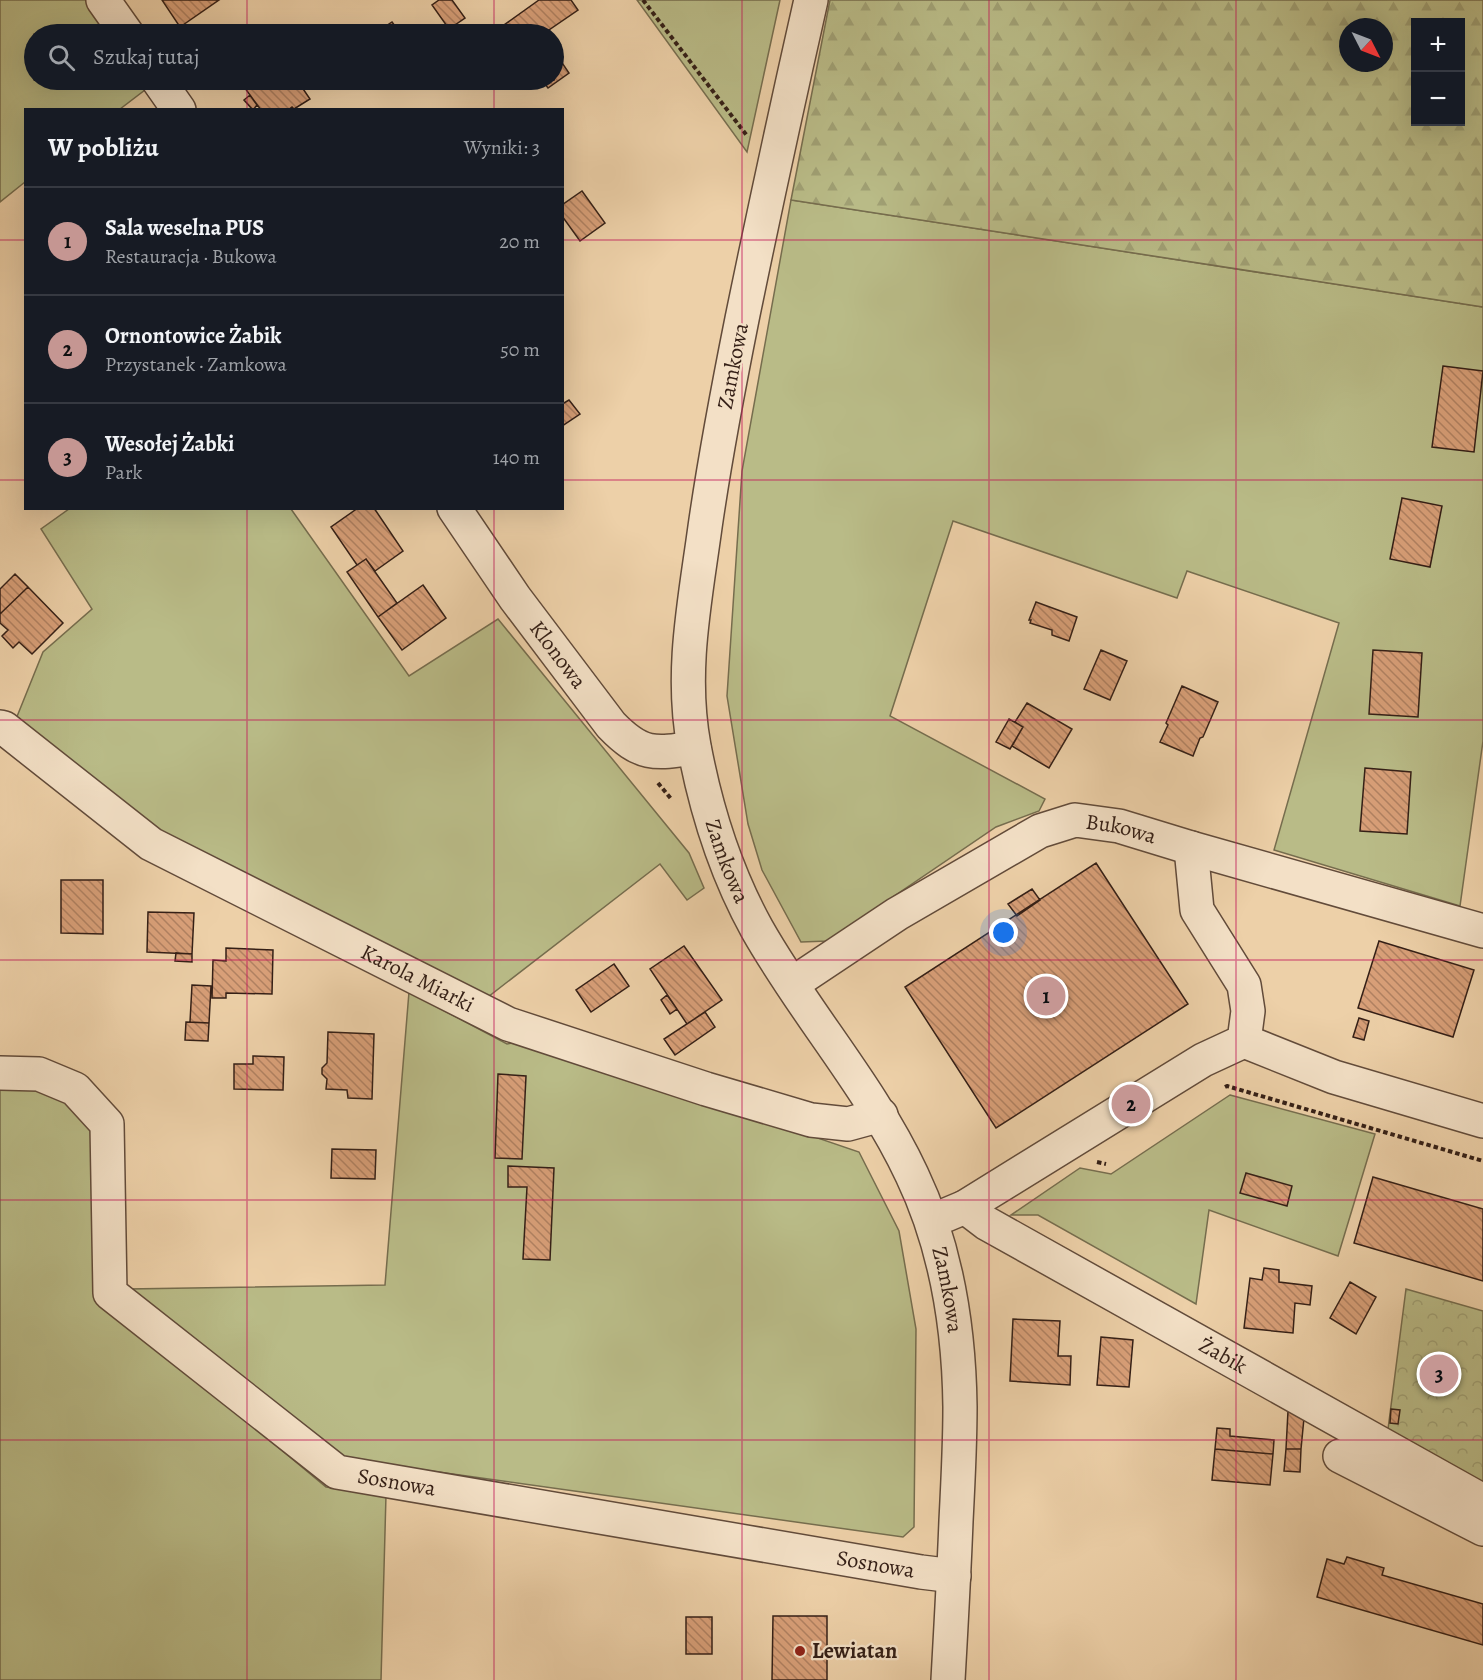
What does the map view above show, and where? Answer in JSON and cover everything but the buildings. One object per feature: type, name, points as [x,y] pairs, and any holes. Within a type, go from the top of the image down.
[{"type":"street","points":[[103,0],[120,24]]},
{"type":"street","name":"Zamkowa","points":[[811,0],[773,168],[715,457],[691,625],[687,673],[689,712],[694,748],[713,824],[734,882],[757,929],[881,1115],[912,1175],[932,1222],[946,1280],[956,1338],[960,1406],[948,1680]]},
{"type":"street","points":[[165,90],[178,108]]},
{"type":"street","name":"Klonowa","points":[[455,510],[515,598],[611,725],[626,740],[645,750],[665,753],[694,748]]},
{"type":"street","name":"Karola Miarki","points":[[0,727],[151,844],[508,1024],[694,1085],[811,1120],[848,1124],[881,1115]]},
{"type":"street","name":"Bukowa","points":[[792,984],[897,914],[1040,831],[1075,820],[1119,826],[1483,931]]},
{"type":"street","points":[[1191,848],[1197,910],[1244,985],[1248,1011],[1244,1041]]},
{"type":"street","points":[[932,1222],[965,1207],[1203,1060],[1244,1041],[1334,1077],[1483,1121]]},
{"type":"street","name":"Sosnowa","points":[[0,1073],[39,1074],[75,1089],[107,1124],[110,1293],[337,1472],[954,1576]]},
{"type":"street","name":"Żabik","points":[[965,1207],[986,1223],[1483,1501]]},
{"type":"street","points":[[1340,1456],[1483,1529]]},
{"type":"path","points":[[643,0],[773,168]]},
{"type":"path","points":[[1219,1090],[1227,1086],[1483,1161]]},
{"type":"path","points":[[1087,1160],[1106,1164]]},
{"type":"green space","points":[[0,0],[103,0],[120,24],[24,24],[24,90],[145,90],[121,108],[24,108],[24,183],[0,202]]},
{"type":"green space","points":[[637,0],[780,0],[747,152]]},
{"type":"green space","points":[[830,0],[1483,0],[1483,307],[791,200]]},
{"type":"green space","points":[[791,200],[1483,307],[1483,741],[1460,906],[1274,850],[1339,623],[1187,571],[1177,598],[953,521],[890,716],[1045,799],[1039,811],[996,827],[828,941],[801,942],[762,870],[748,824],[727,696],[742,471]]},
{"type":"green space","points":[[68,510],[292,510],[409,676],[498,619],[689,853],[704,888],[687,900],[660,864],[484,1000],[140,827],[14,724],[43,652],[92,609],[41,529]]},
{"type":"green space","points":[[409,992],[507,1044],[529,1040],[859,1152],[899,1231],[916,1329],[914,1527],[903,1537],[338,1458],[128,1289],[385,1285]]},
{"type":"green space","points":[[0,1084],[22,1085],[69,1101],[94,1129],[97,1296],[326,1487],[386,1495],[381,1680],[0,1680]]},
{"type":"green space","points":[[1230,1095],[1375,1134],[1338,1256],[1209,1210],[1196,1304],[1038,1215],[1011,1215],[1080,1168],[1111,1174]]},
{"type":"green space","points":[[1406,1289],[1483,1311],[1483,1489],[1387,1437]]},
{"type":"place","name":"Sala weselna PUS","points":[[1046,996]]},
{"type":"place","name":"Ornontowice Żabik","points":[[1131,1104]]},
{"type":"place","name":"Wesołej Żabki","points":[[1439,1374]]},
{"type":"place","name":"Lewiatan","points":[[800,1651]]}]
